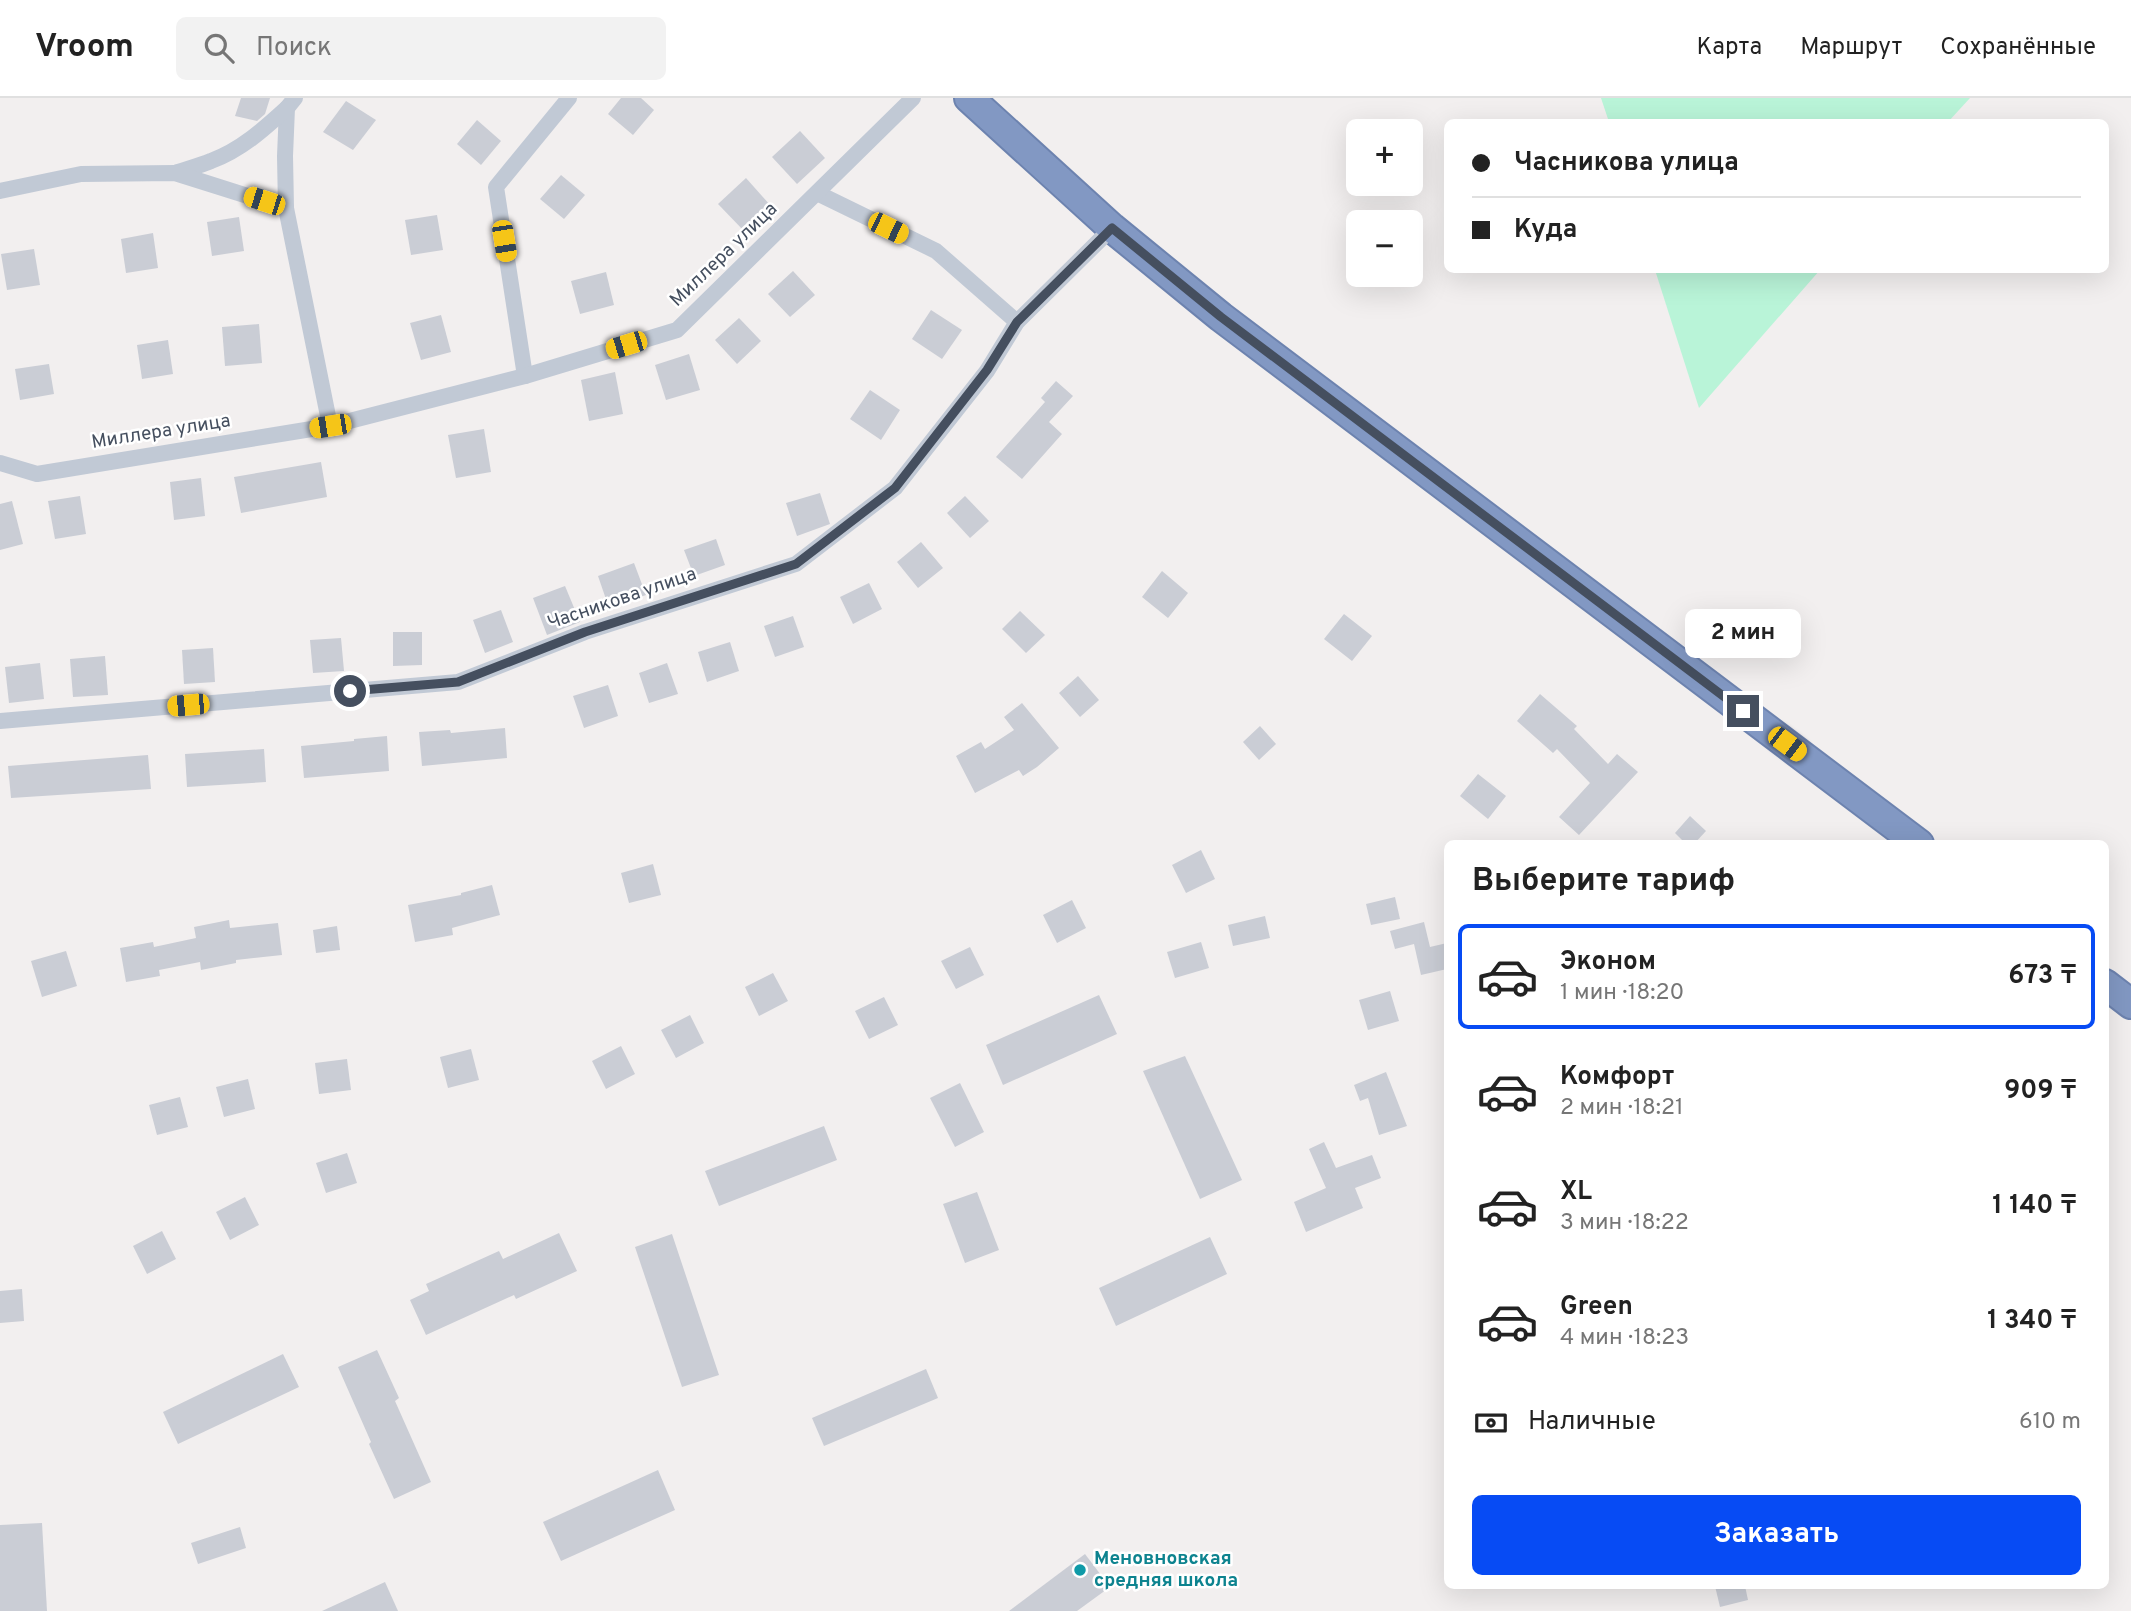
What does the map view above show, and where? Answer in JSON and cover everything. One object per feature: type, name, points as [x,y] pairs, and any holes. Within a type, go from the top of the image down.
[{"type":"highway","points":[[969,98],[1112,228],[1221,317],[1914,840]]},
{"type":"highway","points":[[2109,987],[2131,1004]]},
{"type":"street","points":[[524,376],[496,187],[569,98]]},
{"type":"street","name":"Миллера улица","points":[[0,463],[37,474],[330,426],[524,376],[677,330],[913,98]]},
{"type":"street","points":[[0,191],[81,174],[174,173],[212,161],[237,148],[263,130],[291,103]]},
{"type":"street","points":[[291,103],[285,156],[286,208],[330,426]]},
{"type":"street","points":[[174,173],[286,208]]},
{"type":"street","points":[[817,193],[936,251],[1017,322]]},
{"type":"street","name":"Часникова улица","points":[[0,721],[458,682],[585,632],[796,564],[895,488],[987,370],[1017,322],[1112,228]]},
{"type":"green space","points":[[1601,98],[1970,98],[1951,119],[1608,119]]},
{"type":"green space","points":[[1656,273],[1817,273],[1699,408]]},
{"type":"building","points":[[241,98],[270,98],[265,114],[257,121],[235,116]]},
{"type":"building","points":[[621,98],[641,98],[654,110],[633,135],[608,114]]},
{"type":"building","points":[[346,101],[376,120],[353,150],[323,132]]},
{"type":"building","points":[[477,120],[501,141],[481,165],[457,144]]},
{"type":"building","points":[[800,131],[825,158],[797,184],[772,157]]},
{"type":"building","points":[[561,175],[585,195],[564,219],[540,199]]},
{"type":"building","points":[[746,178],[771,206],[744,231],[718,204]]},
{"type":"building","points":[[437,215],[443,250],[411,255],[405,220]]},
{"type":"building","points":[[239,217],[244,251],[212,256],[207,222]]},
{"type":"building","points":[[153,233],[158,268],[126,273],[121,239]]},
{"type":"building","points":[[34,249],[40,285],[7,290],[1,254]]},
{"type":"building","points":[[793,271],[815,295],[790,317],[768,294]]},
{"type":"building","points":[[606,272],[614,305],[580,314],[571,281]]},
{"type":"building","points":[[931,310],[962,330],[942,359],[912,339]]},
{"type":"building","points":[[441,315],[451,352],[421,360],[410,323]]},
{"type":"building","points":[[739,318],[761,341],[737,364],[715,340]]},
{"type":"building","points":[[259,324],[262,363],[225,366],[222,327]]},
{"type":"building","points":[[168,340],[173,374],[142,379],[137,345]]},
{"type":"building","points":[[689,354],[700,390],[666,400],[655,365]]},
{"type":"building","points":[[49,364],[54,394],[20,400],[15,369]]},
{"type":"building","points":[[615,372],[623,414],[589,421],[581,380]]},
{"type":"building","points":[[1056,381],[1073,396],[1049,422],[1062,434],[1022,479],[996,457],[1045,402],[1041,398]]},
{"type":"building","points":[[870,390],[900,410],[881,440],[850,419]]},
{"type":"building","points":[[484,429],[491,472],[456,478],[448,435]]},
{"type":"building","points":[[321,462],[327,497],[241,513],[234,477]]},
{"type":"building","points":[[201,478],[205,516],[174,520],[170,482]]},
{"type":"building","points":[[820,493],[830,524],[797,536],[786,503]]},
{"type":"building","points":[[80,496],[86,534],[55,539],[48,501]]},
{"type":"building","points":[[965,496],[989,521],[970,538],[947,513]]},
{"type":"building","points":[[12,501],[23,544],[0,550],[0,504]]},
{"type":"building","points":[[716,539],[725,565],[694,576],[684,550]]},
{"type":"building","points":[[921,542],[943,568],[918,588],[897,562]]},
{"type":"building","points":[[634,563],[646,595],[609,608],[598,576]]},
{"type":"building","points":[[1162,571],[1188,593],[1168,618],[1142,597]]},
{"type":"building","points":[[869,583],[882,609],[853,624],[840,597]]},
{"type":"building","points":[[565,586],[580,622],[547,635],[533,598]]},
{"type":"building","points":[[501,610],[513,642],[485,653],[473,620]]},
{"type":"building","points":[[1020,611],[1045,635],[1026,653],[1002,629]]},
{"type":"building","points":[[1344,614],[1372,636],[1352,661],[1324,639]]},
{"type":"building","points":[[793,616],[804,647],[775,657],[764,626]]},
{"type":"building","points":[[393,632],[422,632],[422,665],[393,666]]},
{"type":"building","points":[[341,638],[344,671],[313,673],[310,640]]},
{"type":"building","points":[[730,642],[739,671],[707,682],[698,652]]},
{"type":"building","points":[[213,648],[215,682],[184,684],[182,650]]},
{"type":"building","points":[[105,656],[108,695],[73,697],[70,659]]},
{"type":"building","points":[[40,663],[44,699],[9,703],[5,667]]},
{"type":"building","points":[[667,663],[678,694],[649,703],[639,673]]},
{"type":"building","points":[[1078,676],[1099,700],[1080,717],[1059,693]]},
{"type":"building","points":[[608,685],[618,716],[584,728],[573,696]]},
{"type":"building","points":[[1540,694],[1577,726],[1574,729],[1608,764],[1617,754],[1638,772],[1579,835],[1559,817],[1590,783],[1557,749],[1553,753],[1517,721]]},
{"type":"building","points":[[1022,703],[1059,748],[1023,776],[1019,770],[975,793],[956,756],[981,742],[985,749],[1014,730],[1004,717]]},
{"type":"building","points":[[1260,726],[1276,744],[1259,760],[1243,742]]},
{"type":"building","points":[[505,728],[507,758],[422,766],[419,732],[450,730],[451,733]]},
{"type":"building","points":[[387,736],[389,771],[304,778],[301,746]]},
{"type":"building","points":[[264,749],[266,782],[187,787],[185,754]]},
{"type":"building","points":[[148,755],[151,789],[11,798],[8,766]]},
{"type":"building","points":[[1478,774],[1506,796],[1488,819],[1460,796]]},
{"type":"building","points":[[1690,816],[1706,831],[1698,840],[1682,840],[1675,833]]},
{"type":"building","points":[[1201,850],[1215,879],[1186,893],[1172,865]]},
{"type":"building","points":[[653,864],[661,895],[629,903],[621,873]]},
{"type":"building","points":[[492,885],[500,915],[452,928],[453,935],[415,942],[408,905],[461,895]]},
{"type":"building","points":[[1395,897],[1400,919],[1371,925],[1366,904]]},
{"type":"building","points":[[1072,900],[1086,928],[1057,943],[1043,915]]},
{"type":"building","points":[[1265,916],[1270,938],[1233,946],[1228,925]]},
{"type":"building","points":[[229,920],[230,928],[278,923],[282,955],[236,960],[236,963],[201,970],[200,962],[159,970],[160,976],[126,982],[120,948],[153,942],[154,947],[196,938],[194,927]]},
{"type":"building","points":[[1424,922],[1430,947],[1444,944],[1444,970],[1421,975],[1414,944],[1395,949],[1390,931]]},
{"type":"building","points":[[337,926],[340,950],[316,953],[313,930]]},
{"type":"building","points":[[1201,942],[1209,968],[1175,978],[1167,952]]},
{"type":"building","points":[[970,947],[984,975],[956,989],[941,961]]},
{"type":"building","points":[[66,951],[77,986],[42,997],[31,961]]},
{"type":"building","points":[[773,973],[788,1001],[759,1016],[745,987]]},
{"type":"building","points":[[1390,991],[1399,1021],[1368,1030],[1359,1000]]},
{"type":"building","points":[[1099,995],[1117,1034],[1003,1085],[986,1045]]},
{"type":"building","points":[[884,997],[898,1025],[869,1039],[855,1011]]},
{"type":"building","points":[[690,1015],[704,1043],[676,1058],[661,1030]]},
{"type":"building","points":[[621,1046],[635,1074],[606,1089],[592,1061]]},
{"type":"building","points":[[471,1049],[479,1080],[448,1088],[440,1057]]},
{"type":"building","points":[[1185,1056],[1242,1180],[1200,1199],[1143,1071]]},
{"type":"building","points":[[347,1059],[351,1090],[319,1094],[315,1063]]},
{"type":"building","points":[[1386,1072],[1407,1126],[1379,1135],[1368,1098],[1360,1101],[1354,1085]]},
{"type":"building","points":[[248,1079],[255,1109],[224,1117],[216,1087]]},
{"type":"building","points":[[960,1083],[984,1132],[955,1147],[930,1098]]},
{"type":"building","points":[[180,1097],[188,1127],[157,1135],[149,1105]]},
{"type":"building","points":[[824,1126],[837,1160],[719,1206],[705,1171]]},
{"type":"building","points":[[1324,1142],[1336,1168],[1372,1155],[1381,1178],[1355,1188],[1363,1208],[1306,1232],[1294,1202],[1326,1188],[1309,1149]]},
{"type":"building","points":[[347,1153],[357,1183],[326,1193],[316,1163]]},
{"type":"building","points":[[977,1192],[999,1250],[965,1263],[943,1204]]},
{"type":"building","points":[[245,1197],[259,1225],[230,1240],[216,1212]]},
{"type":"building","points":[[162,1231],[176,1259],[147,1274],[133,1246]]},
{"type":"building","points":[[559,1233],[577,1271],[516,1299],[514,1295],[426,1335],[410,1300],[429,1291],[426,1284],[499,1251],[503,1259]]},
{"type":"building","points":[[672,1234],[719,1375],[682,1387],[635,1247]]},
{"type":"building","points":[[1210,1237],[1227,1274],[1116,1326],[1099,1288]]},
{"type":"building","points":[[22,1289],[24,1321],[0,1323],[0,1291]]},
{"type":"building","points":[[377,1350],[399,1398],[395,1401],[431,1482],[394,1499],[338,1367]]},
{"type":"building","points":[[283,1354],[299,1387],[178,1444],[163,1412]]},
{"type":"building","points":[[926,1369],[938,1398],[824,1446],[812,1418]]},
{"type":"building","points":[[658,1470],[675,1510],[561,1561],[543,1522]]},
{"type":"building","points":[[42,1523],[47,1611],[0,1611],[0,1525]]},
{"type":"building","points":[[240,1527],[246,1548],[198,1564],[191,1543]]},
{"type":"building","name":"Меновновская средняя школа","points":[[1085,1554],[1110,1587],[1077,1611],[1009,1611]]},
{"type":"building","points":[[385,1582],[398,1611],[322,1611]]},
{"type":"building","points":[[1716,1589],[1746,1589],[1748,1600],[1720,1607]]},
{"type":"place","name":"Меновновская средняя школа","points":[[1080,1570]]},
{"type":"route","points":[[350,691],[458,682],[585,632],[796,564],[895,488],[987,370],[1017,322],[1112,228],[1221,317],[1743,711]]}]
